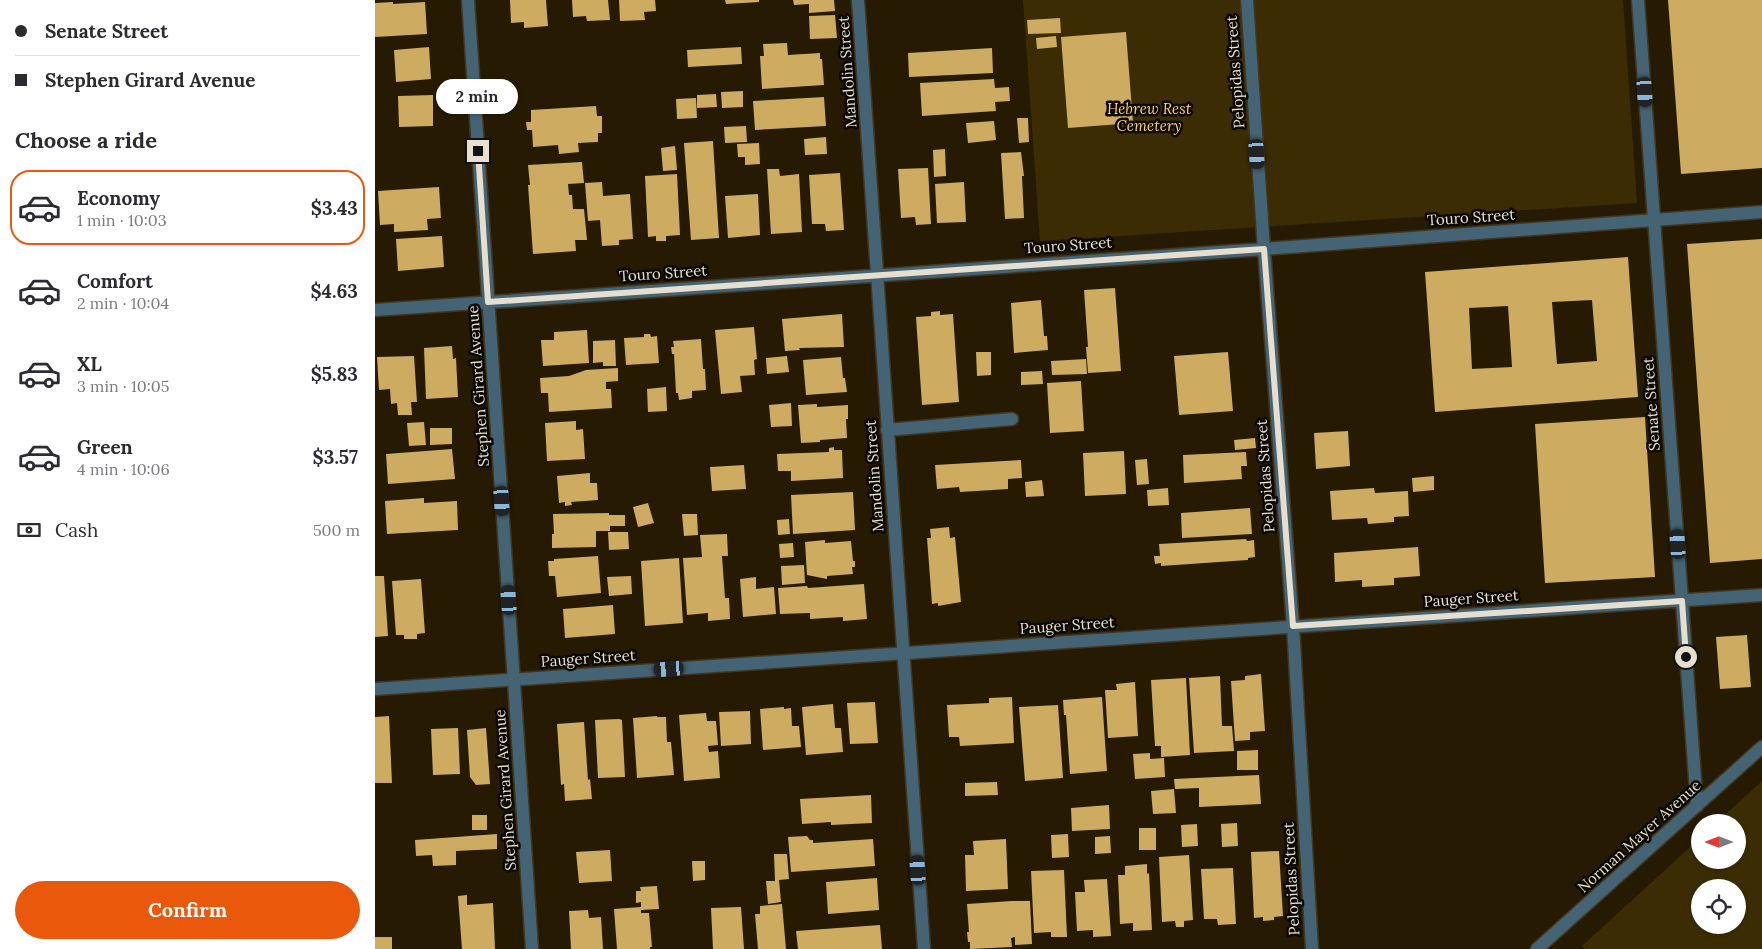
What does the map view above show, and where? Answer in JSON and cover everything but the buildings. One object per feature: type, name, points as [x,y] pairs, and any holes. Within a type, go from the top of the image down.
[{"type":"street","name":"Stephen Girard Avenue","points":[[468,0],[533,949]]},
{"type":"street","name":"Mandolin Street","points":[[858,0],[924,949]]},
{"type":"street","name":"Pelopidas Street","points":[[1247,0],[1293,626],[1311,949]]},
{"type":"street","name":"Senate Street","points":[[1638,0],[1697,806]]},
{"type":"street","name":"Touro Street","points":[[375,310],[1264,249],[1762,212]]},
{"type":"street","points":[[887,430],[1012,419]]},
{"type":"street","name":"Pauger Street","points":[[375,690],[1762,595]]},
{"type":"street","name":"Norman Mayer Avenue","points":[[1538,947],[1762,747]]},
{"type":"street","points":[[1525,949],[1538,947]]},
{"type":"green space","name":"Hebrew Rest Cemetery","points":[[1023,0],[1623,0],[1637,203],[1040,241]]},
{"type":"green space","points":[[1762,781],[1762,949],[1585,949],[1582,946],[1691,846],[1691,869],[1746,869],[1746,814],[1726,814]]},
{"type":"route","points":[[478,151],[488,302],[1264,249],[1293,626],[1682,601],[1686,657]]}]
